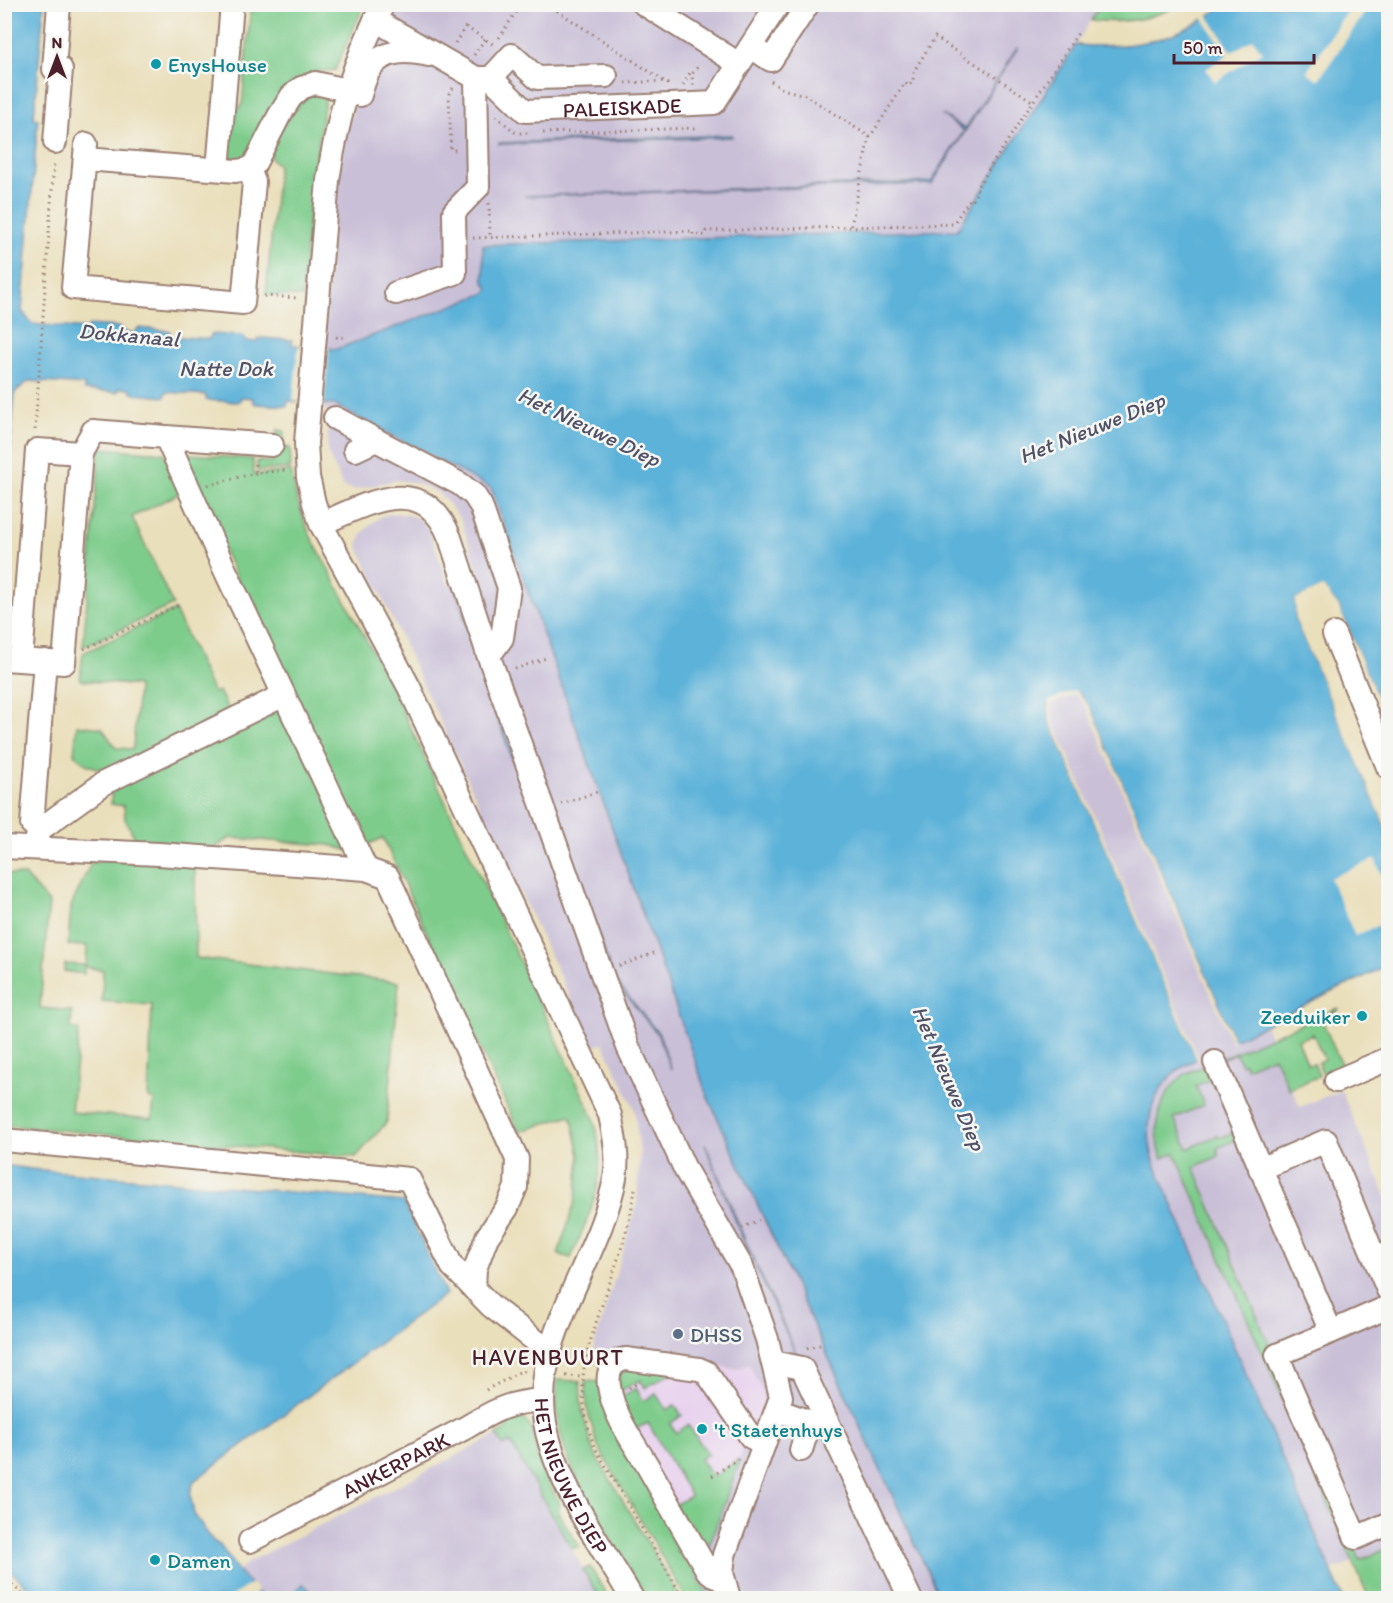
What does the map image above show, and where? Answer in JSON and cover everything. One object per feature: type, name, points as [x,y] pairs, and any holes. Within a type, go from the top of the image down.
[{"type":"street","points":[[55,142],[61,69],[54,69],[59,4]]},
{"type":"street","points":[[218,169],[232,4]]},
{"type":"street","points":[[644,4],[745,56],[771,60],[808,4]]},
{"type":"street","name":"PALEISKADE","points":[[379,12],[452,55],[525,111],[714,103],[778,4]]},
{"type":"street","name":"HET NIEUWE DIEP","points":[[379,12],[356,63],[334,138],[310,292],[314,347],[307,468],[311,492],[321,524],[409,687],[613,1107],[616,1176],[606,1214],[551,1349],[545,1374],[543,1400],[551,1449],[564,1482],[632,1599]]},
{"type":"street","name":"PALEISKADE","points":[[310,292],[333,267],[341,182],[347,149],[369,69],[378,60],[401,51],[452,55]]},
{"type":"street","points":[[396,293],[455,273],[454,212],[478,187],[484,78],[512,55],[537,78],[606,76]]},
{"type":"street","points":[[249,169],[254,182],[243,303],[73,288],[85,151],[236,171],[249,169],[258,159],[274,124],[296,92],[306,85],[315,83],[347,90]]},
{"type":"street","points":[[335,418],[460,484],[478,500],[509,588],[502,638],[488,654]]},
{"type":"street","points":[[81,453],[36,450],[13,659],[64,663],[81,453],[93,431],[272,445]]},
{"type":"street","points":[[166,437],[189,491],[366,869]]},
{"type":"street","points":[[355,450],[376,440]]},
{"type":"street","points":[[321,524],[390,497],[412,498],[430,507],[441,520],[450,538],[488,654],[628,1047],[686,1171],[742,1267],[773,1362],[778,1402],[724,1555],[722,1564],[726,1589]]},
{"type":"street","points":[[1334,634],[1389,767]]},
{"type":"street","points":[[36,840],[32,824],[45,661]]},
{"type":"street","points":[[36,840],[104,783],[284,695]]},
{"type":"street","points":[[4,847],[36,840],[159,855],[366,869],[388,877],[517,1159],[516,1187],[507,1208],[487,1237],[475,1269],[474,1289]]},
{"type":"street","points":[[1336,1081],[1389,1059]]},
{"type":"street","points":[[1215,1062],[1330,1332]]},
{"type":"street","points":[[4,1140],[409,1179],[452,1266],[491,1306],[541,1345],[551,1349]]},
{"type":"street","points":[[1260,1169],[1326,1141],[1389,1290]]},
{"type":"street","points":[[1389,1307],[1277,1354],[1356,1538],[1389,1524]]},
{"type":"street","points":[[726,1589],[707,1570],[629,1434],[612,1397],[609,1373],[615,1363],[626,1359],[699,1369],[706,1372],[751,1437],[764,1444]]},
{"type":"street","points":[[773,1362],[802,1368],[817,1419],[910,1599]]},
{"type":"street","name":"ANKERPARK","points":[[250,1540],[496,1410],[517,1402],[543,1400]]},
{"type":"street","points":[[778,1402],[817,1419]]},
{"type":"street","points":[[801,1450],[817,1419]]},
{"type":"path","points":[[452,55],[466,27],[494,46],[521,4]]},
{"type":"path","points":[[548,4],[679,89],[692,74]]},
{"type":"path","points":[[455,239],[693,231],[693,235],[706,235],[706,231],[953,224],[969,199],[972,201],[978,190],[976,189],[1080,30]]},
{"type":"path","points":[[851,226],[869,136],[905,83],[909,86],[913,80],[914,71],[934,37],[1032,101]]},
{"type":"path","points":[[774,76],[771,81],[782,89],[806,95],[869,136]]},
{"type":"path","points":[[36,450],[34,443],[55,142]]},
{"type":"path","points":[[269,296],[310,292]]},
{"type":"path","points":[[336,337],[346,338]]},
{"type":"path","points":[[270,472],[291,469]]},
{"type":"path","points":[[189,491],[255,473]]},
{"type":"path","points":[[65,649],[82,650],[179,605]]},
{"type":"path","points":[[496,676],[549,657]]},
{"type":"path","points":[[543,811],[597,792]]},
{"type":"path","points":[[486,1391],[514,1375]]},
{"type":"path","points":[[558,1376],[586,1377]]},
{"type":"path","points":[[712,1476],[737,1459]]},
{"type":"path","points":[[4,1576],[27,1599]]},
{"type":"shaded area","points":[[1081,4],[1098,8],[957,230],[483,245],[484,282],[489,288],[486,293],[337,349],[323,348],[333,226],[344,140],[366,66],[396,5]]},
{"type":"shaded area","points":[[324,404],[335,405],[491,488],[709,1101],[940,1598],[710,1598],[697,1577],[701,1567],[668,1509],[690,1496],[689,1493],[714,1482],[723,1470],[738,1460],[739,1462],[751,1423],[760,1416],[763,1403],[762,1390],[749,1364],[737,1369],[593,1350],[637,1204],[640,1152],[634,1108],[603,1043],[593,1047],[358,546],[362,534],[382,516],[395,513],[421,520],[429,530],[448,585],[479,575],[461,520],[445,499],[435,491],[413,482],[395,480],[356,490],[343,487],[327,451],[329,415],[328,411],[324,410]]},
{"type":"shaded area","points":[[1075,690],[1089,706],[1234,1039],[1265,1025],[1300,1107],[1341,1090],[1388,1201],[1388,1547],[1331,1571],[1154,1162],[1150,1148],[1149,1121],[1156,1096],[1170,1076],[1196,1059],[1050,721],[1049,701]]},
{"type":"shaded area","points":[[608,1352],[737,1369],[750,1364],[762,1390],[763,1406],[739,1463],[737,1461],[689,1494],[690,1496],[668,1509],[603,1367]]},
{"type":"shaded area","points":[[497,1435],[503,1445],[510,1442],[600,1598],[318,1598],[303,1584],[287,1598],[263,1598],[238,1571],[250,1561]]},
{"type":"green space","points":[[1104,4],[1179,5],[1136,20],[1091,20],[1098,8],[1104,8]]},
{"type":"green space","points":[[251,5],[364,5],[335,70],[316,72],[247,159],[233,160],[230,158],[228,117],[242,105]]},
{"type":"green space","points":[[313,94],[325,99],[311,190],[302,297],[266,295],[278,165],[271,157],[271,147],[305,96]]},
{"type":"green space","points":[[277,430],[284,431],[283,447],[290,448],[291,468],[257,471],[257,461],[274,462]]},
{"type":"green space","points":[[100,448],[164,453],[182,492],[132,517],[173,605],[83,647]]},
{"type":"green space","points":[[179,453],[253,459],[254,475],[291,471],[296,497],[309,533],[389,682],[594,1119],[600,1157],[599,1174],[592,1206],[571,1258],[558,1254],[576,1199],[580,1155],[571,1115],[519,1132],[383,838],[361,847]]},
{"type":"green space","points":[[175,610],[213,693],[219,691],[229,711],[114,768],[102,770],[86,764],[74,754],[77,725],[102,728],[116,748],[133,749],[138,686],[80,680],[83,653]]},
{"type":"green space","points":[[277,707],[284,710],[351,851],[329,845],[230,838],[211,850],[137,842],[125,819],[124,806],[111,804],[112,788]]},
{"type":"green space","points":[[108,859],[195,866],[196,958],[399,982],[387,1122],[356,1157],[5,1125],[4,874],[24,875],[49,903],[40,1008],[72,1011],[71,1028],[79,1030],[71,1112],[152,1119],[154,1099],[148,1098],[152,1005],[102,1001],[103,970],[84,967],[84,974],[64,971],[65,964],[86,965],[87,946],[68,945],[71,906],[91,863]]},
{"type":"green space","points":[[1338,1008],[1339,1010],[1321,1018],[1342,1066],[1323,1074],[1318,1062],[1324,1059],[1313,1034],[1298,1040],[1308,1065],[1314,1063],[1319,1076],[1289,1089],[1274,1056],[1246,1068],[1244,1063],[1241,1064],[1236,1053],[1204,1067],[1209,1080],[1196,1086],[1204,1105],[1174,1118],[1188,1149],[1218,1135],[1220,1138],[1236,1132],[1236,1140],[1217,1148],[1219,1156],[1194,1167],[1360,1560],[1388,1548],[1388,1598],[1369,1598],[1175,1153],[1162,1158],[1158,1135],[1163,1102],[1176,1082],[1185,1074]]},
{"type":"green space","points":[[622,1366],[674,1371],[645,1388],[641,1380],[615,1394]]},
{"type":"green space","points":[[557,1380],[580,1381],[582,1410],[593,1450],[680,1598],[646,1598],[591,1505],[567,1455],[562,1438],[558,1420]]},
{"type":"green space","points":[[585,1381],[604,1382],[701,1567],[697,1577],[710,1598],[686,1598],[598,1447],[587,1409]]},
{"type":"green space","points":[[636,1388],[644,1401],[656,1394],[667,1410],[674,1405],[682,1415],[670,1424],[676,1433],[688,1425],[708,1454],[700,1459],[713,1477],[738,1460],[739,1463],[705,1557],[674,1505],[690,1496],[689,1493],[648,1423],[636,1429],[617,1399]]},
{"type":"green space","points":[[524,1419],[528,1423],[542,1469],[560,1503],[558,1513],[579,1546],[572,1549],[510,1442],[503,1446],[497,1435],[506,1430],[508,1426],[505,1420]]},
{"type":"green space","points":[[590,1567],[609,1598],[600,1598],[583,1570]]},
{"type":"water","points":[[5,5],[44,5],[34,118],[38,119],[22,311],[32,324],[88,329],[89,325],[120,327],[123,328],[123,332],[135,333],[139,328],[170,331],[170,336],[210,339],[211,334],[242,336],[245,341],[257,342],[261,338],[292,340],[292,345],[337,349],[486,293],[489,288],[484,282],[483,245],[957,230],[1076,45],[1117,46],[1154,40],[1189,27],[1224,5],[1388,5],[1387,721],[1339,607],[1323,588],[1295,600],[1296,621],[1388,832],[1388,965],[1234,1040],[1089,706],[1077,691],[1048,704],[1050,721],[1197,1059],[1170,1077],[1154,1102],[1149,1130],[1154,1162],[1343,1598],[940,1598],[709,1100],[491,488],[335,405],[288,401],[287,406],[256,404],[253,398],[241,397],[237,402],[206,400],[206,395],[166,392],[165,397],[134,394],[131,389],[119,388],[118,392],[84,390],[84,385],[29,381],[15,392],[5,517]]},
{"type":"water","points":[[1018,47],[932,184],[524,196],[931,182],[964,131],[942,115],[965,129]]},
{"type":"water","points":[[732,135],[732,137],[499,144],[499,143]]},
{"type":"water","points":[[455,587],[514,758],[571,857],[614,979],[659,1034],[671,1069],[658,1035],[613,979],[570,857],[512,759],[478,663]]},
{"type":"water","points":[[705,1144],[745,1240],[806,1375],[742,1237]]},
{"type":"water","points":[[4,1165],[404,1202],[446,1294],[194,1481],[190,1494],[194,1514],[213,1541],[220,1545],[238,1571],[263,1598],[38,1598],[5,1565]]},
{"type":"water","points":[[303,1584],[318,1598],[287,1598]]},
{"type":"pier","points":[[1352,4],[1361,5],[1366,11],[1317,79],[1307,71]]},
{"type":"pier","points":[[1207,14],[1232,52],[1253,39],[1262,52],[1215,82],[1206,69],[1227,55],[1202,17]]},
{"type":"pier","points":[[298,346],[329,348],[324,404],[293,401]]},
{"type":"pier","points":[[1323,587],[1339,607],[1388,723],[1384,722],[1337,609],[1322,591],[1298,601],[1299,620],[1388,825],[1388,832],[1296,621],[1295,600]]},
{"type":"pier","points":[[1075,690],[1089,706],[1235,1043],[1231,1041],[1086,707],[1075,694],[1051,704],[1053,720],[1199,1058],[1198,1062],[1050,721],[1049,701]]},
{"type":"pier","points":[[1375,859],[1388,890],[1388,921],[1355,936],[1330,878]]},
{"type":"pier","points":[[252,1583],[258,1592],[248,1598],[229,1598]]},
{"type":"place","name":"EnysHouse","points":[[156,64]]},
{"type":"place","name":"Zeeduiker","points":[[1362,1016]]},
{"type":"place","name":"DHSS","points":[[678,1334]]},
{"type":"place","name":"'t Staetenhuys","points":[[702,1429]]},
{"type":"place","name":"Damen","points":[[155,1560]]},
{"type":"district","name":"HAVENBUURT","points":[[548,1357]]},
{"type":"water label","name":"Dokkanaal","points":[[129,335]]},
{"type":"water label","name":"Natte Dok","points":[[226,368]]},
{"type":"water label","name":"Het Nieuwe Diep","points":[[589,427]]},
{"type":"water label","name":"Het Nieuwe Diep","points":[[1092,428]]},
{"type":"water label","name":"Het Nieuwe Diep","points":[[949,1078]]}]
